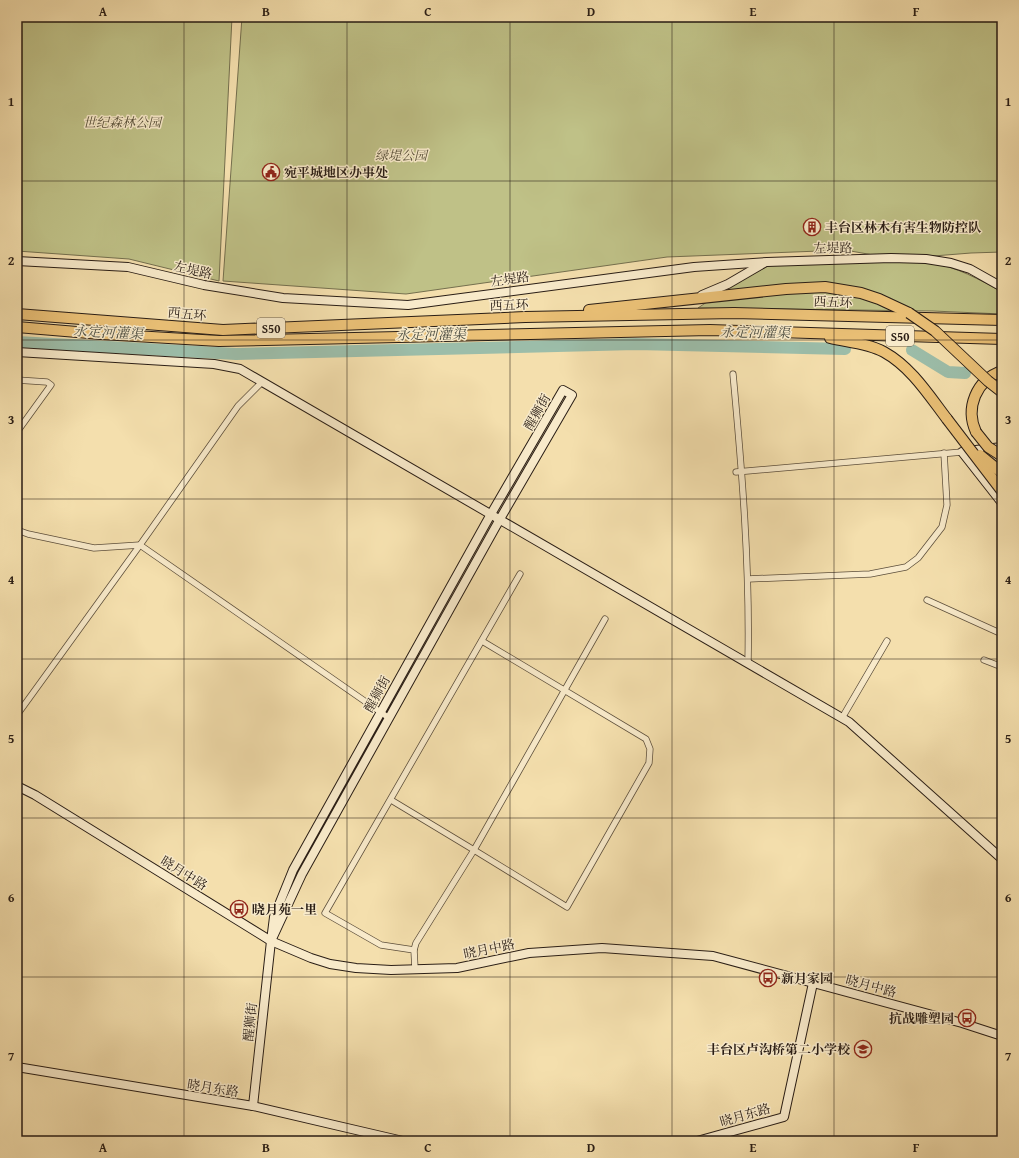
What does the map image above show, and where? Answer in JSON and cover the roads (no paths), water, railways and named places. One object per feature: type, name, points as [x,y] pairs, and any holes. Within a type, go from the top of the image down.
[{"type":"highway","points":[[525,317],[694,298],[786,289],[825,287],[879,299],[908,313],[935,331],[1002,392]]},
{"type":"highway","name":"西五环","points":[[17,314],[223,330],[525,317],[734,312],[1002,320]]},
{"type":"highway","name":"西五环","points":[[17,327],[219,341],[710,330],[1002,339]]},
{"type":"highway","points":[[798,332],[869,346],[883,351],[899,362],[915,376],[947,419],[964,448],[1002,491]]},
{"type":"highway","points":[[1002,371],[994,373],[985,380],[974,397],[972,406],[972,424],[976,432],[988,447],[1002,456]]},
{"type":"highway","points":[[964,448],[1002,473]]},
{"type":"street","name":"左堤路","points":[[17,261],[128,267],[204,285],[283,298],[408,305],[694,267],[766,262],[891,258],[926,259],[951,263],[970,269],[1002,287]]},
{"type":"street","points":[[694,298],[712,292],[766,262]]},
{"type":"street","points":[[17,352],[214,364],[240,369],[849,722],[1002,859]]},
{"type":"street","points":[[733,374],[748,579],[748,663]]},
{"type":"street","points":[[17,380],[47,382],[51,386],[17,432]]},
{"type":"street","points":[[17,715],[238,406],[262,382]]},
{"type":"street","name":"醒狮街","points":[[253,1106],[271,941],[274,916],[296,864],[491,514],[563,390],[572,395],[500,519],[302,874],[271,941]]},
{"type":"street","points":[[739,472],[944,453],[964,448],[1002,447]]},
{"type":"street","points":[[964,448],[1002,503]]},
{"type":"street","points":[[748,579],[870,574],[906,567],[918,558],[942,527],[947,505],[944,453]]},
{"type":"street","points":[[17,530],[28,534],[94,548],[140,545],[389,718]]},
{"type":"street","points":[[414,950],[381,945],[325,913],[520,574]]},
{"type":"street","points":[[927,600],[1002,634]]},
{"type":"street","points":[[415,969],[414,950],[416,943],[474,850],[605,619]]},
{"type":"street","points":[[391,800],[567,907],[649,763],[650,749],[646,739],[482,641]]},
{"type":"street","points":[[842,718],[887,642]]},
{"type":"street","points":[[984,660],[1002,667]]},
{"type":"street","name":"晓月中路","points":[[17,786],[35,795],[271,941],[311,958],[330,964],[356,968],[392,970],[457,968],[529,953],[602,948],[713,956],[962,1023],[1002,1036]]},
{"type":"street","name":"晓月东路","points":[[697,1141],[784,1117],[813,983]]},
{"type":"street","name":"晓月东路","points":[[17,1067],[253,1106],[403,1141]]},
{"type":"waterway","name":"永定河灌渠","points":[[17,342],[236,354],[636,344],[845,349]]},
{"type":"waterway","name":"永定河灌渠","points":[[912,350],[948,372],[965,373]]},
{"type":"place","name":"宛平城地区办事处","points":[[271,172]]},
{"type":"place","name":"丰台区林木有害生物防控队","points":[[812,227]]},
{"type":"place","name":"晓月苑一里","points":[[239,909]]},
{"type":"place","name":"新月家园","points":[[768,978]]},
{"type":"place","name":"抗战雕塑园","points":[[967,1018]]},
{"type":"place","name":"丰台区卢沟桥第二小学校","points":[[863,1049]]},
{"type":"park label","name":"世纪森林公园","points":[[122,122]]},
{"type":"park label","name":"绿堤公园","points":[[401,155]]}]
